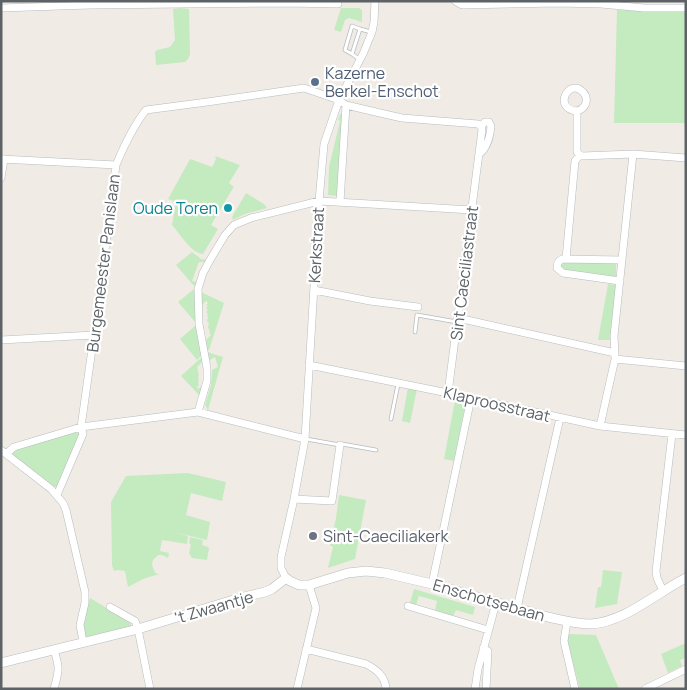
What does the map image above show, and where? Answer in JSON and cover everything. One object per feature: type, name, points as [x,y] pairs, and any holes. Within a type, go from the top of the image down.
[{"type":"street","name":"Kerkstraat","points":[[286,578],[281,568],[281,557],[305,439],[321,167],[324,144],[339,100],[372,32],[375,1]]},
{"type":"street","points":[[455,1],[462,5],[566,3],[644,8],[686,8]]},
{"type":"street","points":[[1,8],[287,2],[338,4]]},
{"type":"street","name":"Burgemeester Panislaan","points":[[57,495],[83,434],[81,427],[116,165],[140,117],[146,110],[304,88],[339,100]]},
{"type":"street","points":[[339,100],[346,105]]},
{"type":"street","name":"Kerkstraat","points":[[340,202],[346,105]]},
{"type":"street","name":"Sint Caeciliastraat","points":[[346,105],[402,118],[478,124],[481,126],[448,393]]},
{"type":"street","points":[[577,111],[577,152],[582,156],[633,154],[686,158]]},
{"type":"street","points":[[600,426],[615,356],[614,336],[633,154]]},
{"type":"street","points":[[566,259],[575,161],[580,155]]},
{"type":"street","points":[[1,178],[2,159],[116,165]]},
{"type":"street","points":[[198,412],[207,381],[207,368],[199,324],[198,289],[203,273],[228,230],[243,221],[270,212],[319,201],[472,210]]},
{"type":"street","points":[[620,281],[563,273],[557,268],[557,265],[560,260],[566,259],[622,260]]},
{"type":"street","points":[[314,290],[418,307]]},
{"type":"street","points":[[458,320],[615,356],[686,366]]},
{"type":"street","points":[[1,340],[94,335]]},
{"type":"street","name":"Klaproosstraat","points":[[309,365],[600,426],[686,435]]},
{"type":"street","points":[[432,584],[471,398]]},
{"type":"street","points":[[83,642],[80,625],[85,604],[85,592],[66,510],[51,489],[4,452],[14,447],[81,427],[198,412],[305,439]]},
{"type":"street","points":[[518,608],[560,418]]},
{"type":"street","points":[[663,591],[656,578],[656,571],[672,434]]},
{"type":"street","points":[[294,499],[332,501],[340,445]]},
{"type":"street","name":"Enschotsebaan","points":[[309,585],[348,573],[366,570],[432,584],[567,622],[590,624],[610,620],[626,613],[686,578]]},
{"type":"street","points":[[286,578],[298,585],[309,585],[316,608],[297,689]]},
{"type":"street","name":"'t Zwaantje","points":[[1,663],[138,629],[272,590],[286,578]]},
{"type":"street","points":[[475,689],[475,681],[483,648],[496,603]]},
{"type":"street","points":[[408,606],[488,630]]},
{"type":"street","points":[[110,607],[135,621],[150,689]]},
{"type":"street","points":[[567,622],[564,641],[575,689]]},
{"type":"street","points":[[483,648],[488,651],[486,689]]},
{"type":"street","points":[[306,649],[366,664],[381,674],[386,683],[386,689]]},
{"type":"street","points":[[54,650],[59,666],[54,689]]},
{"type":"street","points":[[645,689],[686,669]]},
{"type":"lane","points":[[360,60],[345,50],[352,26],[372,32]]},
{"type":"lane","points":[[352,54],[360,29]]},
{"type":"lane","points":[[414,332],[417,315],[458,320]]},
{"type":"lane","points":[[391,419],[398,383]]},
{"type":"lane","points":[[305,439],[321,443],[342,444],[376,450]]},
{"type":"green space","points":[[341,8],[359,8],[362,10],[362,22],[349,18],[345,20],[341,32],[334,30]]},
{"type":"green space","points":[[173,9],[189,9],[190,54],[188,59],[185,62],[156,65],[155,52],[170,47],[175,40]]},
{"type":"green space","points":[[617,10],[686,11],[686,123],[614,123]]},
{"type":"green space","points":[[340,114],[344,115],[339,196],[328,195],[329,167]]},
{"type":"green space","points":[[215,156],[240,165],[229,183],[234,187],[211,225],[218,229],[203,254],[190,247],[172,225],[176,202],[168,199],[190,159],[212,167],[216,159]]},
{"type":"green space","points":[[246,193],[264,204],[267,208],[245,214],[233,220],[232,217]]},
{"type":"green space","points":[[192,252],[201,259],[207,260],[199,262],[192,281],[197,282],[194,286],[176,265]]},
{"type":"green space","points":[[564,262],[616,263],[616,277],[564,270],[560,266]]},
{"type":"green space","points":[[608,284],[616,285],[611,340],[598,340]]},
{"type":"green space","points":[[194,289],[196,291],[196,323],[178,302]]},
{"type":"green space","points":[[201,292],[224,303],[209,350],[206,350],[205,341],[211,335],[207,321],[208,314],[206,312],[208,306],[206,305],[208,303],[206,301],[201,306]]},
{"type":"green space","points":[[195,326],[202,355],[197,360],[180,339]]},
{"type":"green space","points":[[207,352],[223,357],[208,410],[205,405],[211,385],[212,370],[218,367],[215,357],[208,361]]},
{"type":"green space","points":[[202,357],[203,361],[197,367],[199,375],[198,389],[203,385],[200,396],[181,376]]},
{"type":"green space","points":[[408,387],[417,389],[410,423],[402,421]]},
{"type":"green space","points":[[455,400],[466,402],[454,461],[444,459]]},
{"type":"green space","points":[[80,432],[82,435],[57,487],[10,452],[67,434]]},
{"type":"green space","points":[[188,473],[226,482],[222,501],[191,493],[186,515],[210,522],[207,540],[174,532],[188,536],[187,544],[162,540],[160,551],[169,553],[168,558],[158,555],[153,560],[152,565],[155,573],[159,574],[143,579],[128,587],[125,571],[114,571],[112,565],[111,502],[126,476]]},
{"type":"green space","points":[[339,495],[366,500],[355,559],[328,568],[333,547],[330,545]]},
{"type":"green space","points":[[190,537],[203,540],[202,545],[209,548],[207,560],[192,558],[189,553]]},
{"type":"green space","points":[[603,570],[622,572],[617,604],[595,608],[598,587],[601,587]]},
{"type":"green space","points":[[414,589],[475,607],[473,615],[456,610],[453,616],[435,611],[437,601],[419,596],[416,605],[410,603]]},
{"type":"green space","points":[[90,598],[130,622],[131,626],[84,638],[82,625]]},
{"type":"green space","points":[[569,634],[596,635],[619,689],[580,689],[567,641]]},
{"type":"green space","points":[[686,643],[686,658],[680,660],[682,666],[668,673],[661,654]]},
{"type":"place","name":"Kazerne Berkel-Enschot","points":[[315,82]]},
{"type":"place","name":"Oude Toren","points":[[228,208]]},
{"type":"place","name":"Sint-Caeciliakerk","points":[[313,536]]}]
